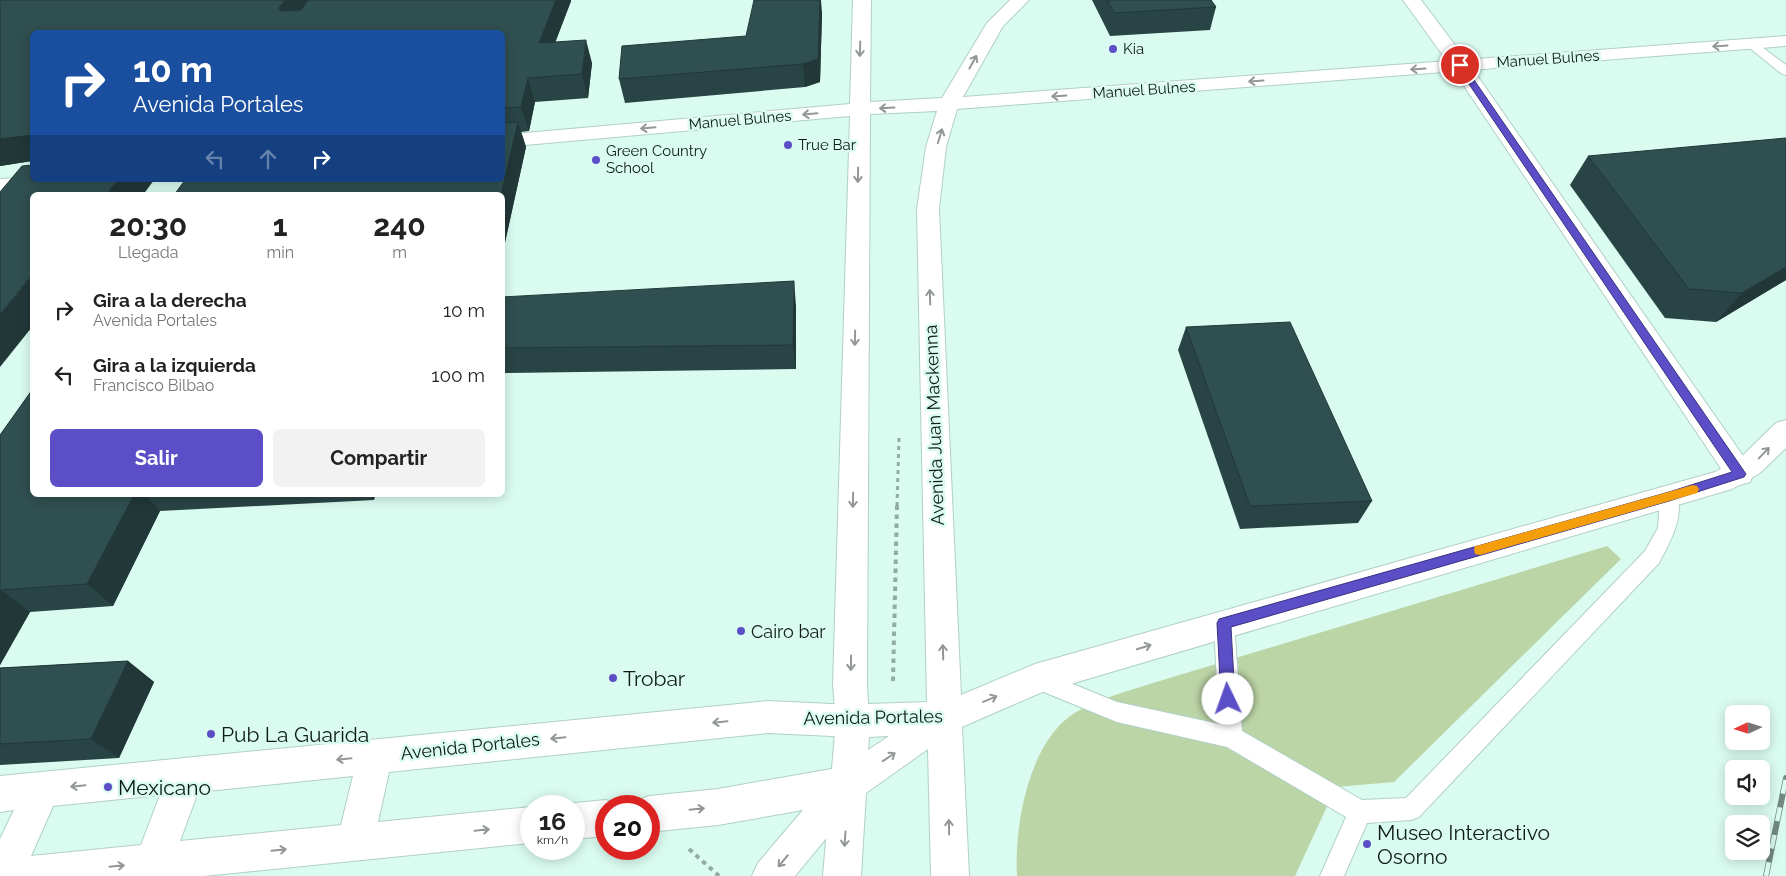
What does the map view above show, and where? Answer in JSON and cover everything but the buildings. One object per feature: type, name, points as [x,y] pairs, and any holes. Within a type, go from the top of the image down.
[{"type":"main road","points":[[842,876],[853,721],[850,685],[862,0]]},
{"type":"main road","name":"Avenida Juan Mackenna","points":[[950,876],[928,209],[936,147],[950,104],[996,23],[1020,0]]},
{"type":"main road","points":[[1412,0],[1460,65],[1740,474]]},
{"type":"main road","name":"Manuel Bulnes","points":[[505,141],[859,109],[950,104],[1786,41]]},
{"type":"main road","points":[[0,186],[47,182]]},
{"type":"main road","name":"Avenida Portales","points":[[0,794],[768,717],[853,721],[945,718],[1035,679],[1224,623],[1669,497],[1740,474],[1752,465],[1786,430]]},
{"type":"main road","points":[[770,876],[848,784],[945,718]]},
{"type":"main road","points":[[355,842],[375,756]]},
{"type":"main road","points":[[153,863],[186,775]]},
{"type":"main road","points":[[660,813],[718,807],[848,784]]},
{"type":"main road","points":[[2,876],[43,789]]},
{"type":"main road","points":[[16,876],[520,826]]},
{"type":"lane","points":[[1750,43],[1786,71]]},
{"type":"lane","points":[[1035,679],[1117,712],[1231,737],[1360,812],[1411,809],[1652,557],[1667,528],[1669,497]]},
{"type":"lane","points":[[1224,623],[1231,737]]},
{"type":"lane","points":[[1332,876],[1360,812]]},
{"type":"green space","points":[[1607,546],[1621,559],[1394,782],[1336,787],[1295,876],[1017,876],[1018,832],[1022,808],[1036,762],[1047,741],[1061,724],[1078,711],[1134,689]]},
{"type":"railway","points":[[1766,876],[1786,778]]},
{"type":"slow traffic","points":[[1480,550],[1693,489]]},
{"type":"place","name":"Kia","points":[[1113,49]]},
{"type":"place","name":"True Bar","points":[[788,145]]},
{"type":"place","name":"Green Country School","points":[[596,160]]},
{"type":"place","name":"Cairo bar","points":[[741,631]]},
{"type":"place","name":"Trobar","points":[[613,678]]},
{"type":"place","name":"Pub La Guarida","points":[[211,734]]},
{"type":"place","name":"Mexicano","points":[[108,787]]},
{"type":"place","name":"Museo Interactivo Osorno","points":[[1367,844]]},
{"type":"route","points":[[1228,699],[1224,623],[1669,497],[1740,474],[1666,363],[1460,65]]}]
